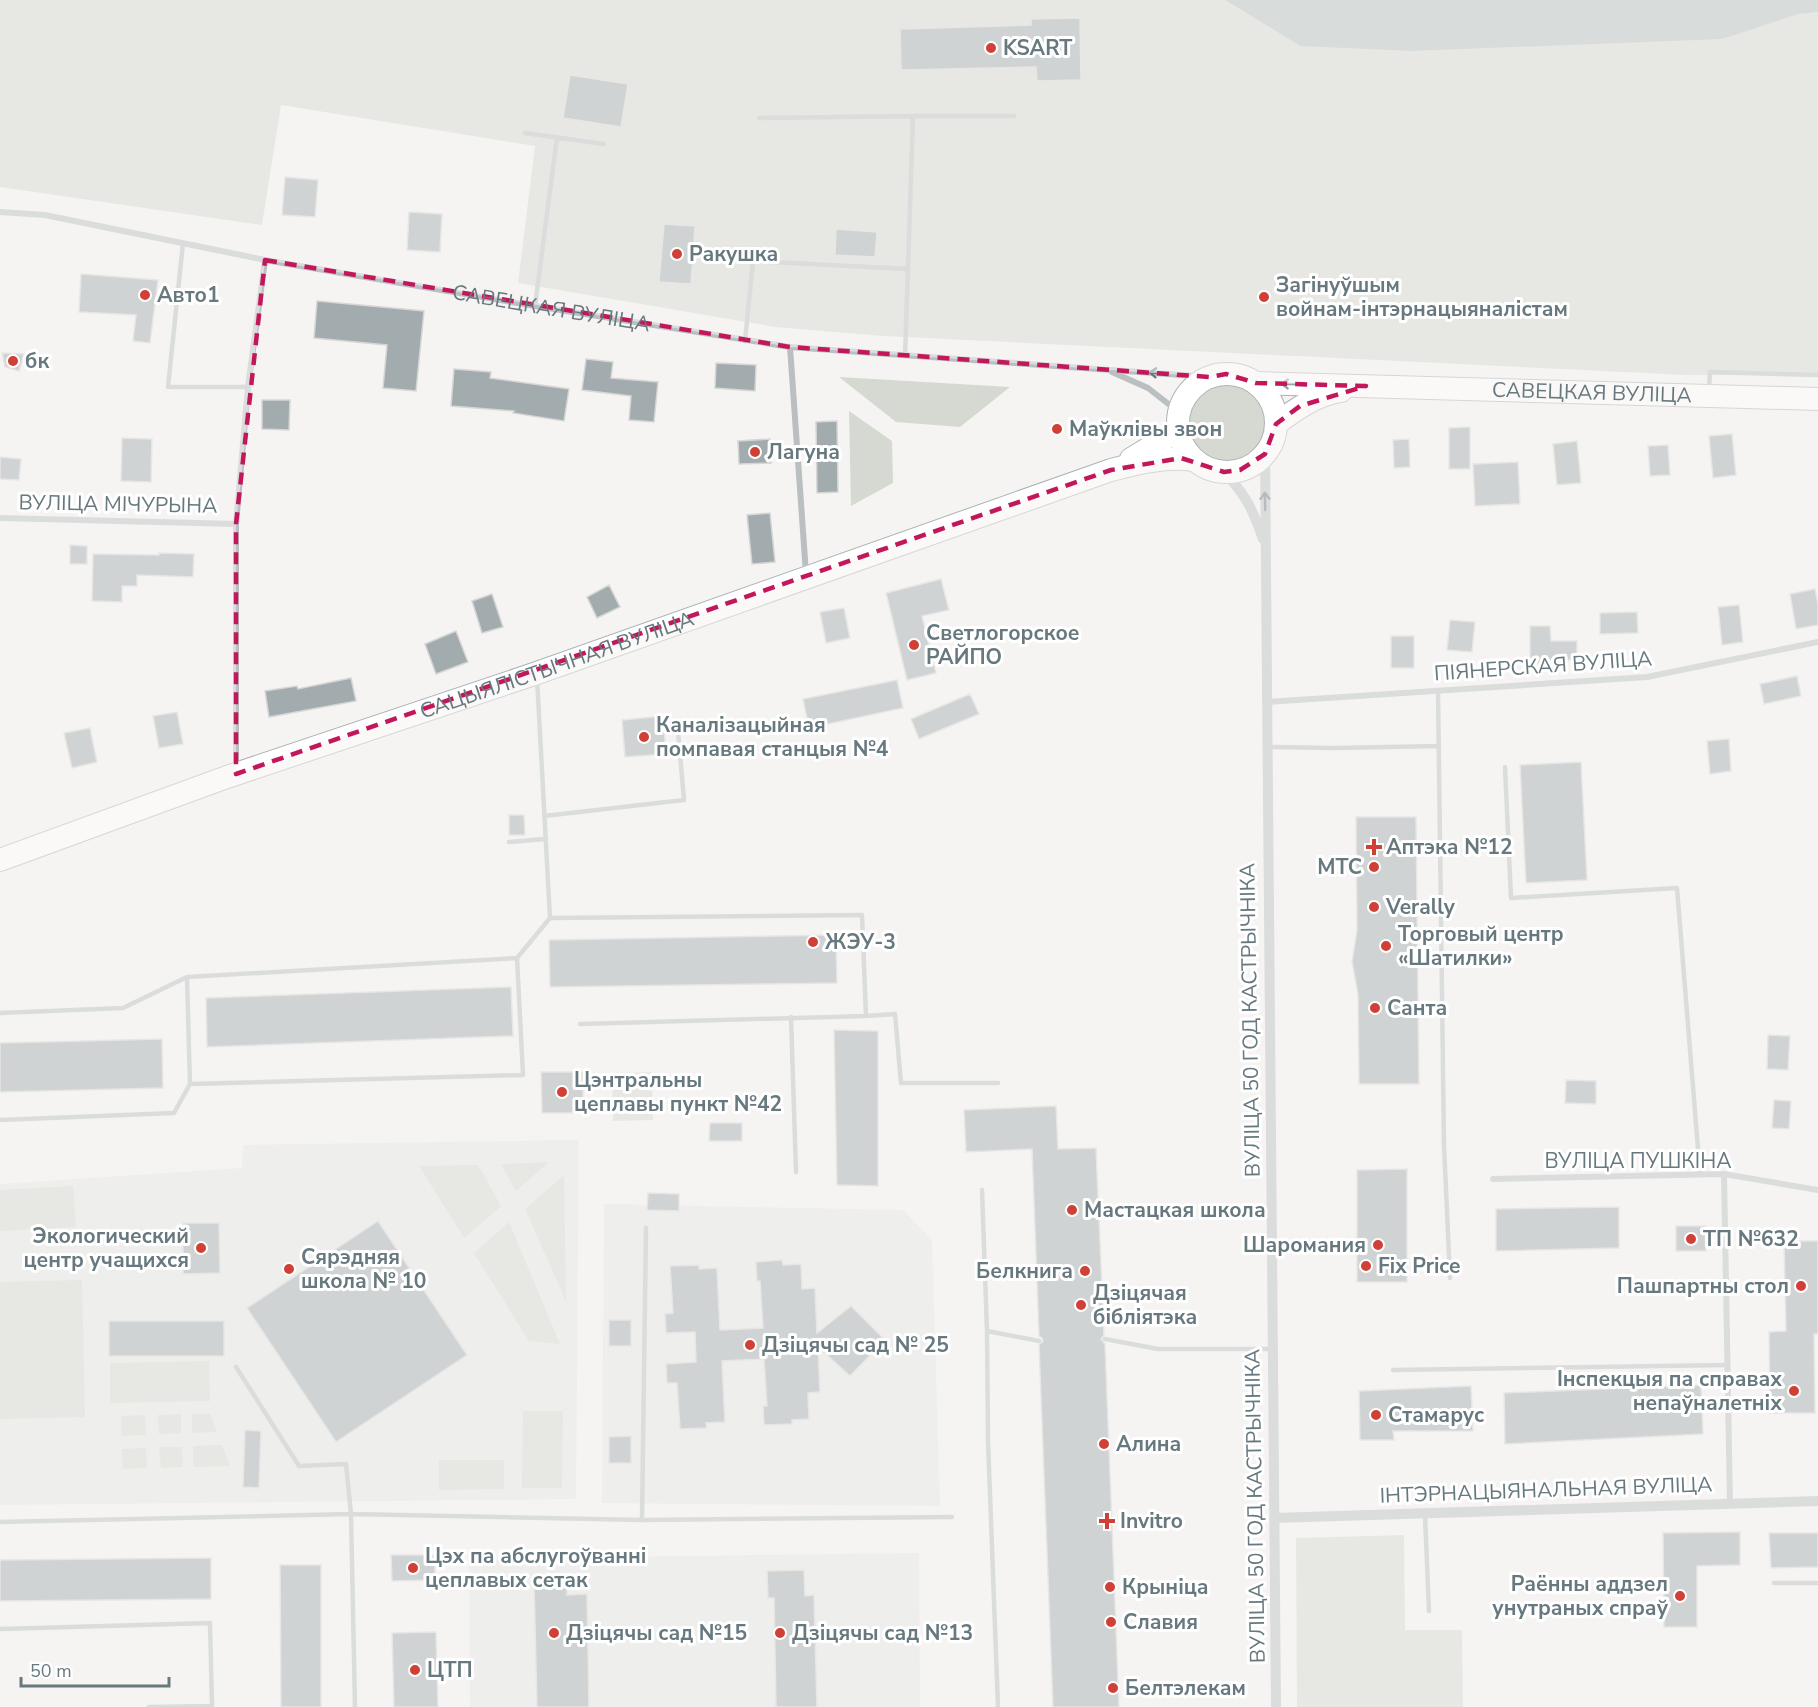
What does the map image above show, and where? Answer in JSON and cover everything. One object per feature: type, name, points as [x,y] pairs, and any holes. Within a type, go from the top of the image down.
[{"type":"main road","points":[[1226,374],[1241,376],[1256,383],[1267,394],[1274,408],[1276,424],[1265,454],[1254,464],[1240,470],[1224,472],[1209,468],[1194,460],[1184,446],[1179,422],[1186,398],[1196,385],[1210,377],[1226,374]]},
{"type":"main road","name":"САВЕЦКАЯ ВУЛІЦА","points":[[1256,383],[1818,399]]},
{"type":"main road","name":"САВЕЦКАЯ ВУЛІЦА","points":[[1276,424],[1300,406],[1316,398],[1366,386]]},
{"type":"main road","name":"САЦЫЯЛІСТЫЧНАЯ ВУЛІЦА","points":[[1111,470],[1159,443],[1179,422]]},
{"type":"main road","name":"САЦЫЯЛІСТЫЧНАЯ ВУЛІЦА","points":[[0,860],[236,774],[537,673],[1111,470],[1147,461],[1181,458],[1194,460]]},
{"type":"street","name":"САВЕЦКАЯ ВУЛІЦА","points":[[0,212],[45,215],[265,260],[790,347],[1210,377]]},
{"type":"street","points":[[236,774],[236,524],[248,387],[265,260]]},
{"type":"street","points":[[790,347],[806,578]]},
{"type":"street","name":"САВЕЦКАЯ ВУЛІЦА","points":[[1106,370],[1148,388],[1179,422]]},
{"type":"street","name":"ВУЛІЦА 50 ГОД КАСТРЫЧНІКА","points":[[1265,454],[1276,1707]]},
{"type":"street","name":"ВУЛІЦА 50 ГОД КАСТРЫЧНІКА","points":[[1224,472],[1239,487],[1249,502],[1266,548]]},
{"type":"street","name":"ВУЛІЦА МІЧУРЫНА","points":[[0,518],[236,524]]},
{"type":"street","name":"ПІЯНЕРСКАЯ ВУЛІЦА","points":[[1267,702],[1647,677],[1818,642]]},
{"type":"street","points":[[1724,1174],[1730,1504]]},
{"type":"street","name":"ВУЛІЦА ПУШКІНА","points":[[1493,1179],[1724,1174],[1818,1190]]},
{"type":"street","name":"ІНТЭРНАЦЫЯНАЛЬНАЯ ВУЛІЦА","points":[[1274,1518],[1818,1501]]},
{"type":"lane","points":[[905,356],[914,116]]},
{"type":"lane","points":[[759,118],[1014,116]]},
{"type":"lane","points":[[525,133],[604,144]]},
{"type":"lane","points":[[535,306],[557,137]]},
{"type":"lane","points":[[183,243],[168,387],[248,387]]},
{"type":"lane","points":[[745,340],[753,261],[908,269]]},
{"type":"lane","points":[[1709,395],[1710,372],[1818,375]]},
{"type":"lane","points":[[190,1084],[523,1075],[517,958],[550,918],[537,673]]},
{"type":"lane","points":[[1438,691],[1444,1134],[1450,1278]]},
{"type":"lane","points":[[544,816],[684,800],[677,720]]},
{"type":"lane","points":[[1267,747],[1438,746]]},
{"type":"lane","points":[[1505,767],[1511,898],[1677,888],[1700,1174]]},
{"type":"lane","points":[[509,842],[545,839]]},
{"type":"lane","points":[[550,918],[862,915],[866,1016]]},
{"type":"lane","points":[[0,1013],[123,1008],[187,977],[517,958]]},
{"type":"lane","points":[[0,1120],[174,1113],[190,1084],[187,977]]},
{"type":"lane","points":[[580,1024],[895,1014],[901,1083],[998,1083]]},
{"type":"lane","points":[[790,1017],[796,1172]]},
{"type":"lane","points":[[982,1190],[998,1707]]},
{"type":"lane","points":[[642,1520],[646,1227]]},
{"type":"lane","points":[[987,1331],[1039,1341]]},
{"type":"lane","points":[[1105,1339],[1158,1349],[1273,1349]]},
{"type":"lane","points":[[1393,1370],[1727,1365]]},
{"type":"lane","points":[[236,1367],[299,1466],[346,1464],[351,1514],[355,1707]]},
{"type":"lane","points":[[0,1522],[351,1514],[642,1520],[952,1517]]},
{"type":"lane","points":[[1424,1514],[1429,1611]]},
{"type":"lane","points":[[1774,1583],[1818,1582]]},
{"type":"lane","points":[[0,1629],[210,1623],[212,1706],[149,1707]]},
{"type":"highlighted area","points":[[265,260],[790,347],[1210,377],[1226,374],[1256,383],[1366,386],[1300,406],[1276,424],[1265,454],[1240,470],[1224,472],[1181,458],[1111,470],[236,774],[236,524]]},
{"type":"shaded area","points":[[0,0],[1225,0],[1300,46],[1818,12],[1818,375],[1686,375],[883,336],[775,327],[518,283],[535,146],[281,105],[262,225],[0,187]]},
{"type":"shaded area","points":[[1225,0],[1818,0],[1818,12],[1798,14],[1722,39],[1411,51],[1300,46]]},
{"type":"shaded area","points":[[839,377],[1010,387],[960,427],[896,422]]},
{"type":"shaded area","points":[[1227,384],[1242,387],[1259,401],[1266,423],[1263,438],[1249,455],[1227,462],[1212,459],[1195,445],[1188,423],[1191,408],[1205,391]]},
{"type":"shaded area","points":[[849,411],[892,441],[893,483],[851,506]]},
{"type":"shaded area","points":[[652,1072],[653,1120],[613,1121],[612,1073]]},
{"type":"shaded area","name":"Сярэдняя школа № 10","points":[[579,1140],[576,1499],[0,1505],[0,1184],[242,1168],[243,1145]]},
{"type":"shaded area","points":[[549,1162],[516,1191],[501,1164]]},
{"type":"shaded area","points":[[478,1165],[501,1206],[464,1238],[419,1166]]},
{"type":"shaded area","points":[[564,1175],[566,1301],[525,1209]]},
{"type":"shaded area","points":[[73,1186],[76,1227],[0,1231],[0,1190]]},
{"type":"shaded area","points":[[604,1204],[903,1210],[932,1240],[940,1506],[602,1503]]},
{"type":"shaded area","points":[[509,1222],[560,1344],[529,1341],[474,1253]]},
{"type":"shaded area","points":[[82,1280],[85,1417],[0,1419],[0,1282]]},
{"type":"shaded area","points":[[209,1361],[210,1401],[110,1403],[110,1363]]},
{"type":"shaded area","points":[[523,1411],[563,1411],[562,1488],[522,1488]]},
{"type":"shaded area","points":[[181,1414],[181,1433],[159,1434],[158,1415]]},
{"type":"shaded area","points":[[192,1414],[210,1414],[217,1432],[192,1433]]},
{"type":"shaded area","points":[[145,1415],[146,1435],[122,1436],[121,1416]]},
{"type":"shaded area","points":[[222,1445],[230,1466],[193,1467],[193,1446]]},
{"type":"shaded area","points":[[159,1447],[182,1447],[183,1467],[161,1468]]},
{"type":"shaded area","points":[[146,1448],[147,1468],[123,1469],[122,1449]]},
{"type":"shaded area","points":[[439,1460],[504,1460],[504,1489],[439,1490]]},
{"type":"shaded area","points":[[1404,1535],[1405,1630],[1462,1630],[1463,1707],[1297,1707],[1296,1538]]},
{"type":"shaded area","name":"Дзіцячы сад №13","points":[[919,1553],[920,1707],[470,1707],[469,1559]]},
{"type":"building","name":"KSART","points":[[1080,18],[1081,80],[1037,81],[1036,67],[901,70],[900,29],[1031,25],[1031,19]]},
{"type":"building","points":[[570,75],[628,84],[621,127],[563,118]]},
{"type":"building","points":[[285,177],[318,180],[315,217],[282,215]]},
{"type":"building","points":[[409,212],[442,214],[440,252],[407,250]]},
{"type":"building","name":"Ракушка","points":[[664,224],[695,226],[691,284],[659,282]]},
{"type":"building","points":[[836,229],[877,232],[875,257],[835,255]]},
{"type":"building","points":[[81,274],[158,280],[150,343],[133,341],[136,315],[79,312]]},
{"type":"building","points":[[317,301],[424,311],[416,391],[383,388],[387,345],[314,338]]},
{"type":"building","name":"бк","points":[[2,353],[24,354],[19,371],[5,367]]},
{"type":"building","points":[[586,359],[613,362],[611,378],[658,382],[654,422],[629,420],[631,396],[582,390]]},
{"type":"building","points":[[716,363],[756,365],[755,391],[715,388]]},
{"type":"building","points":[[454,369],[491,372],[490,378],[569,389],[564,421],[513,413],[514,411],[451,406]]},
{"type":"building","points":[[262,400],[290,400],[289,430],[262,429]]},
{"type":"building","points":[[837,421],[838,492],[817,493],[816,422]]},
{"type":"building","points":[[1470,427],[1470,469],[1449,469],[1449,428]]},
{"type":"building","points":[[1732,434],[1736,475],[1713,478],[1709,436]]},
{"type":"building","points":[[122,438],[152,439],[151,482],[121,481]]},
{"type":"building","name":"Лагуна","points":[[770,439],[771,463],[739,464],[738,441]]},
{"type":"building","points":[[1409,439],[1410,467],[1394,468],[1393,440]]},
{"type":"building","points":[[1577,441],[1581,483],[1557,485],[1553,444]]},
{"type":"building","points":[[1668,445],[1670,475],[1650,476],[1648,446]]},
{"type":"building","points":[[0,457],[21,459],[19,480],[0,479]]},
{"type":"building","points":[[1518,462],[1520,504],[1475,506],[1473,464]]},
{"type":"building","points":[[770,513],[775,562],[752,564],[747,515]]},
{"type":"building","points":[[70,545],[87,546],[87,564],[70,564]]},
{"type":"building","points":[[159,553],[194,554],[193,577],[137,575],[137,586],[122,586],[122,602],[92,601],[93,554],[159,555]]},
{"type":"building","name":"Светлогорское РАЙПО","points":[[941,579],[949,610],[922,616],[936,673],[907,680],[886,593]]},
{"type":"building","points":[[609,585],[620,607],[597,618],[587,597]]},
{"type":"building","points":[[1815,589],[1818,625],[1796,629],[1790,594]]},
{"type":"building","points":[[492,594],[503,627],[482,633],[472,601]]},
{"type":"building","points":[[1739,605],[1743,642],[1722,645],[1718,607]]},
{"type":"building","points":[[844,608],[850,638],[826,643],[820,612]]},
{"type":"building","points":[[1637,612],[1638,633],[1600,634],[1600,613]]},
{"type":"building","points":[[1450,620],[1475,622],[1472,652],[1447,650]]},
{"type":"building","points":[[1530,626],[1550,626],[1551,641],[1577,641],[1577,660],[1551,660],[1551,663],[1530,664]]},
{"type":"building","points":[[456,631],[468,662],[436,674],[425,644]]},
{"type":"building","points":[[1391,636],[1414,636],[1414,668],[1391,668]]},
{"type":"building","points":[[1797,676],[1801,696],[1764,704],[1760,684]]},
{"type":"building","points":[[351,678],[356,701],[269,717],[265,691],[297,686],[298,689]]},
{"type":"building","points":[[897,680],[903,708],[809,728],[803,699]]},
{"type":"building","points":[[970,694],[979,714],[919,739],[911,719]]},
{"type":"building","points":[[177,712],[183,744],[159,748],[153,716]]},
{"type":"building","name":"Каналізацыйная помпавая станцыя №4","points":[[663,716],[666,754],[625,757],[622,720]]},
{"type":"building","points":[[90,728],[97,762],[72,768],[64,733]]},
{"type":"building","points":[[1729,739],[1731,771],[1710,774],[1707,741]]},
{"type":"building","points":[[1581,762],[1587,880],[1526,883],[1520,765]]},
{"type":"building","points":[[509,815],[524,815],[525,835],[509,835]]},
{"type":"building","name":"Торговый центр «Шатилки»","points":[[1356,817],[1416,817],[1419,1084],[1359,1084],[1358,994],[1352,962],[1357,930]]},
{"type":"building","points":[[836,935],[837,983],[550,987],[549,940]]},
{"type":"building","points":[[511,987],[513,1036],[207,1047],[206,998]]},
{"type":"building","points":[[834,1030],[878,1031],[878,1186],[837,1185]]},
{"type":"building","points":[[1768,1035],[1790,1036],[1788,1070],[1767,1069]]},
{"type":"building","points":[[162,1039],[163,1088],[0,1092],[0,1043]]},
{"type":"building","name":"Цэнтральны цеплавы пункт №42","points":[[541,1072],[583,1072],[583,1113],[542,1113]]},
{"type":"building","points":[[1566,1080],[1596,1081],[1596,1104],[1565,1103]]},
{"type":"building","points":[[1774,1100],[1791,1101],[1789,1129],[1772,1128]]},
{"type":"building","points":[[1056,1106],[1058,1149],[1096,1148],[1104,1335],[1101,1339],[1105,1344],[1119,1707],[1053,1707],[1039,1345],[1043,1341],[1039,1336],[1032,1149],[966,1152],[964,1110]]},
{"type":"building","points":[[710,1123],[742,1123],[742,1141],[709,1141]]},
{"type":"building","points":[[1407,1169],[1407,1282],[1357,1282],[1357,1170]]},
{"type":"building","points":[[648,1193],[679,1194],[679,1211],[647,1210]]},
{"type":"building","points":[[1619,1207],[1619,1248],[1496,1251],[1496,1209]]},
{"type":"building","points":[[378,1221],[467,1355],[336,1442],[247,1308]]},
{"type":"building","name":"Экологический центр учащихся","points":[[183,1223],[219,1223],[220,1273],[183,1274]]},
{"type":"building","name":"ТП №632","points":[[1676,1226],[1705,1226],[1706,1251],[1676,1251]]},
{"type":"building","name":"Пашпартны стол","points":[[1784,1241],[1818,1241],[1818,1334],[1814,1334],[1815,1413],[1770,1413],[1769,1332],[1786,1331]]},
{"type":"building","name":"Дзіцячы сад № 25","points":[[782,1260],[783,1265],[801,1264],[802,1289],[815,1288],[817,1333],[851,1306],[885,1340],[850,1376],[818,1347],[820,1392],[808,1393],[809,1419],[792,1420],[792,1424],[764,1425],[763,1406],[767,1406],[764,1359],[722,1361],[725,1422],[706,1423],[707,1428],[680,1429],[677,1383],[667,1383],[666,1364],[696,1362],[695,1332],[666,1333],[665,1314],[673,1313],[670,1266],[699,1265],[699,1269],[717,1268],[720,1330],[763,1328],[760,1281],[757,1281],[756,1262]]},
{"type":"building","points":[[609,1320],[631,1320],[631,1346],[609,1346]]},
{"type":"building","points":[[109,1321],[224,1321],[224,1356],[109,1356]]},
{"type":"building","points":[[1701,1385],[1703,1434],[1505,1444],[1504,1393]]},
{"type":"building","points":[[1471,1386],[1473,1431],[1393,1431],[1394,1440],[1360,1440],[1359,1391]]},
{"type":"building","points":[[245,1430],[261,1431],[259,1488],[243,1487]]},
{"type":"building","points":[[631,1436],[631,1463],[609,1463],[609,1437]]},
{"type":"building","name":"Раённы аддзел унутраных спраў","points":[[1740,1532],[1740,1565],[1697,1566],[1697,1627],[1664,1627],[1663,1533]]},
{"type":"building","points":[[1769,1533],[1818,1533],[1818,1567],[1771,1568]]},
{"type":"building","name":"Цэх па абслугоўванні цеплавых сетак","points":[[391,1555],[435,1555],[435,1580],[392,1581]]},
{"type":"building","points":[[211,1558],[211,1599],[0,1601],[0,1560]]},
{"type":"building","points":[[280,1565],[321,1565],[321,1707],[281,1707]]},
{"type":"building","points":[[804,1570],[805,1596],[814,1595],[817,1707],[776,1707],[774,1598],[768,1598],[767,1571]]},
{"type":"building","points":[[534,1584],[567,1584],[567,1595],[587,1594],[589,1707],[537,1707]]},
{"type":"building","name":"ЦТП","points":[[436,1632],[438,1707],[394,1707],[392,1633]]},
{"type":"place","name":"KSART","points":[[991,48]]},
{"type":"place","name":"Ракушка","points":[[677,254]]},
{"type":"place","name":"Авто1","points":[[145,295]]},
{"type":"place","name":"Загінуўшым войнам-інтэрнацыяналістам","points":[[1264,297]]},
{"type":"place","name":"бк","points":[[13,361]]},
{"type":"place","name":"Маўклівы звон","points":[[1057,429]]},
{"type":"place","name":"Лагуна","points":[[755,452]]},
{"type":"place","name":"Светлогорское РАЙПО","points":[[914,645]]},
{"type":"place","name":"Каналізацыйная помпавая станцыя №4","points":[[644,737]]},
{"type":"place","name":"Аптэка №12","points":[[1374,847]]},
{"type":"place","name":"МТС","points":[[1374,867]]},
{"type":"place","name":"Verally","points":[[1374,907]]},
{"type":"place","name":"ЖЭУ-3","points":[[813,942]]},
{"type":"place","name":"Торговый центр «Шатилки»","points":[[1386,946]]},
{"type":"place","name":"Санта","points":[[1375,1008]]},
{"type":"place","name":"Цэнтральны цеплавы пункт №42","points":[[562,1092]]},
{"type":"place","name":"Мастацкая школа","points":[[1072,1210]]},
{"type":"place","name":"ТП №632","points":[[1691,1239]]},
{"type":"place","name":"Шаромания","points":[[1378,1245]]},
{"type":"place","name":"Экологический центр учащихся","points":[[201,1248]]},
{"type":"place","name":"Fix Price","points":[[1366,1266]]},
{"type":"place","name":"Сярэдняя школа № 10","points":[[289,1269]]},
{"type":"place","name":"Белкнига","points":[[1085,1271]]},
{"type":"place","name":"Пашпартны стол","points":[[1801,1286]]},
{"type":"place","name":"Дзіцячая бібліятэка","points":[[1081,1305]]},
{"type":"place","name":"Дзіцячы сад № 25","points":[[750,1345]]},
{"type":"place","name":"Інспекцыя па справах непаўналетніх","points":[[1794,1391]]},
{"type":"place","name":"Стамарус","points":[[1376,1415]]},
{"type":"place","name":"Алина","points":[[1104,1444]]},
{"type":"place","name":"Invitro","points":[[1107,1521]]},
{"type":"place","name":"Цэх па абслугоўванні цеплавых сетак","points":[[413,1568]]},
{"type":"place","name":"Крыніца","points":[[1110,1587]]},
{"type":"place","name":"Раённы аддзел унутраных спраў","points":[[1680,1596]]},
{"type":"place","name":"Славия","points":[[1111,1622]]},
{"type":"place","name":"Дзіцячы сад №15","points":[[554,1633]]},
{"type":"place","name":"Дзіцячы сад №13","points":[[780,1633]]},
{"type":"place","name":"ЦТП","points":[[415,1670]]},
{"type":"place","name":"Белтэлекам","points":[[1113,1688]]}]
